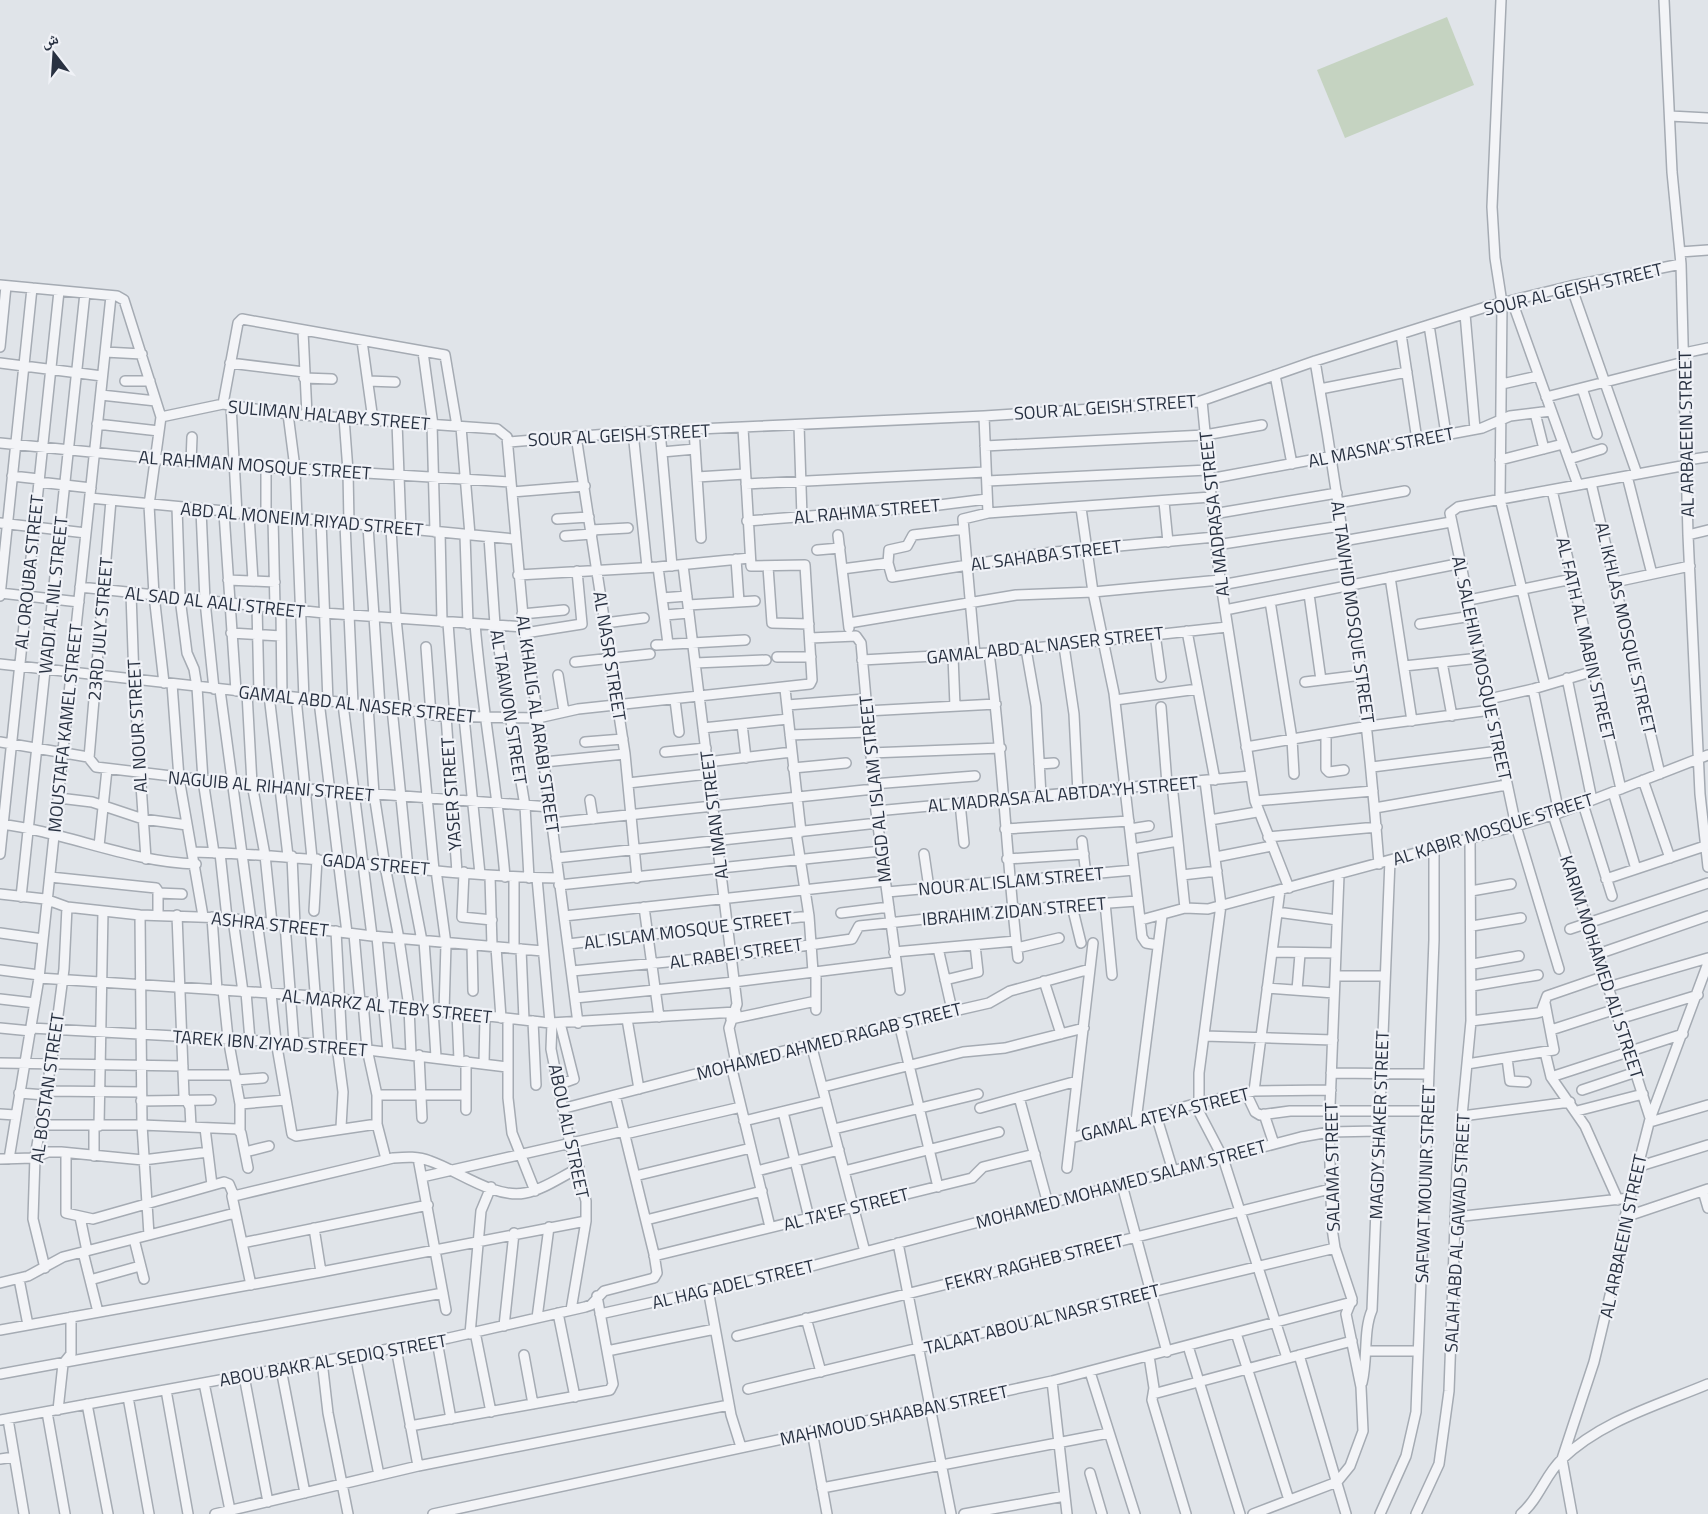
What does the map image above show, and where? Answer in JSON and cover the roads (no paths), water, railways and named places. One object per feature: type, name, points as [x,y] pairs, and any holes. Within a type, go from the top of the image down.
[{"type":"street","points":[[1500,0],[1492,207],[1494,250],[1507,302],[1538,376],[1578,485]]},
{"type":"street","name":"AL ARBAEEIN STREET","points":[[1664,0],[1672,172],[1681,264],[1688,535],[1698,759],[1708,867]]},
{"type":"street","points":[[1670,117],[1708,118]]},
{"type":"street","points":[[1680,252],[1708,250]]},
{"type":"street","name":"SOUR AL GEISH STREET","points":[[509,442],[660,430],[984,416],[1202,401],[1315,361],[1465,314],[1571,286],[1681,264]]},
{"type":"street","points":[[0,347],[3,285],[116,297],[142,354],[161,417],[149,504],[154,595],[168,684],[179,778],[220,990],[240,1104],[240,1132],[248,1168]]},
{"type":"street","points":[[1571,286],[1637,474]]},
{"type":"street","points":[[32,288],[12,476],[3,524],[0,594],[79,602]]},
{"type":"street","name":"AL OROUBA STREET","points":[[0,854],[59,291]]},
{"type":"street","name":"WADI AL NIL STREET","points":[[21,897],[85,293]]},
{"type":"street","name":"MOUSTAFA KAMEL STREET","points":[[4,1159],[15,1115],[39,977],[102,376],[116,297]]},
{"type":"street","points":[[1507,302],[1502,384],[1500,499],[1545,685]]},
{"type":"street","points":[[1465,314],[1475,429]]},
{"type":"street","points":[[237,514],[236,465],[227,404],[230,363],[238,323],[242,319],[446,356],[466,479],[472,624],[510,877],[536,1085]]},
{"type":"street","points":[[1429,325],[1446,434]]},
{"type":"street","points":[[303,331],[307,415]]},
{"type":"street","points":[[1401,334],[1417,440]]},
{"type":"street","points":[[362,341],[373,420]]},
{"type":"street","points":[[1546,397],[1605,382],[1708,348]]},
{"type":"street","points":[[105,352],[142,354]]},
{"type":"street","points":[[423,352],[432,424],[437,532],[455,717],[474,803],[492,920],[504,1019],[512,1133],[535,1191]]},
{"type":"street","name":"AL TAWHID MOSQUE STREET","points":[[1315,361],[1332,457],[1369,726],[1379,864]]},
{"type":"street","points":[[0,363],[102,376]]},
{"type":"street","points":[[230,363],[332,379]]},
{"type":"street","points":[[1320,389],[1407,372]]},
{"type":"street","points":[[1275,375],[1292,464]]},
{"type":"street","points":[[1502,384],[1538,376]]},
{"type":"street","points":[[126,381],[150,381]]},
{"type":"street","points":[[368,381],[395,382]]},
{"type":"street","points":[[1582,388],[1597,434]]},
{"type":"street","points":[[101,395],[156,401]]},
{"type":"street","name":"AL MADRASA STREET","points":[[1202,401],[1215,541],[1250,776],[1257,812],[1270,841],[1284,889]]},
{"type":"street","name":"SULIMAN HALABY STREET","points":[[161,417],[227,404],[288,414],[497,429],[503,432],[509,442]]},
{"type":"street","name":"AL MASNA' STREET","points":[[986,477],[1209,474],[1332,457],[1475,429],[1501,420],[1551,411]]},
{"type":"street","points":[[1535,413],[1544,449]]},
{"type":"street","points":[[288,414],[295,468],[300,611],[300,699],[305,789],[314,858],[314,911]]},
{"type":"street","points":[[984,416],[987,513]]},
{"type":"street","points":[[344,418],[348,471],[348,704],[352,793],[384,1005],[388,1051]]},
{"type":"street","points":[[398,422],[400,475],[396,528],[396,618],[405,710]]},
{"type":"street","points":[[98,424],[159,431]]},
{"type":"street","points":[[799,425],[802,518]]},
{"type":"street","points":[[985,446],[1205,435],[1262,425]]},
{"type":"street","points":[[743,428],[747,521],[750,558],[753,567],[805,565],[812,682],[785,689],[794,768],[800,860],[815,972]]},
{"type":"street","points":[[660,430],[672,566]]},
{"type":"street","points":[[694,430],[701,538]]},
{"type":"street","points":[[633,432],[647,567]]},
{"type":"street","name":"AL NASR STREET","points":[[576,436],[623,739],[636,850],[637,878]]},
{"type":"street","points":[[191,462],[192,437]]},
{"type":"street","name":"AL KHALIG AL ARABI STREET","points":[[509,442],[514,539],[522,614],[578,1023]]},
{"type":"street","name":"AL RAHMAN MOSQUE STREET","points":[[0,443],[191,462],[466,479],[511,487],[585,486]]},
{"type":"street","points":[[1500,460],[1563,444]]},
{"type":"street","points":[[662,452],[695,449]]},
{"type":"street","points":[[1569,459],[1602,449]]},
{"type":"street","points":[[1500,499],[1637,474],[1708,457]]},
{"type":"street","points":[[266,467],[281,636],[282,697]]},
{"type":"street","points":[[697,477],[745,474]]},
{"type":"street","name":"ABD AL MONEIM RIYAD STREET","points":[[12,476],[65,485],[111,500],[224,513],[514,539]]},
{"type":"street","points":[[1627,476],[1652,574]]},
{"type":"street","points":[[746,484],[986,477]]},
{"type":"street","name":"AL IKHLAS MOSQUE STREET","points":[[1591,483],[1660,774]]},
{"type":"street","name":"AL FATH AL MABIN STREET","points":[[1552,490],[1594,670],[1617,790],[1636,869]]},
{"type":"street","points":[[1213,514],[1405,491]]},
{"type":"street","points":[[975,655],[966,564],[965,518],[987,513],[1211,497]]},
{"type":"street","name":"AL RAHMA STREET","points":[[747,521],[802,518],[987,499]]},
{"type":"street","name":"AL SALEHIN MOSQUE STREET","points":[[1500,499],[1451,510],[1451,522],[1462,563],[1516,826],[1559,969]]},
{"type":"street","name":"23RD JULY STREET","points":[[89,758],[111,500]]},
{"type":"street","points":[[1164,502],[1168,542]]},
{"type":"street","points":[[177,507],[180,598],[188,653],[197,687],[203,780],[244,992],[250,1040]]},
{"type":"street","points":[[1081,508],[1093,592],[1115,700],[1137,901],[1144,941],[1158,945]]},
{"type":"street","points":[[201,510],[205,600],[230,783],[269,993],[291,1132],[296,1136],[341,1127],[377,1124]]},
{"type":"street","points":[[224,513],[236,692]]},
{"type":"street","points":[[249,515],[253,581]]},
{"type":"street","points":[[556,519],[590,517]]},
{"type":"street","points":[[321,522],[324,613],[323,701],[328,791],[367,1049],[377,1095],[377,1124],[387,1159]]},
{"type":"street","points":[[1343,541],[1451,522]]},
{"type":"street","points":[[3,524],[86,533]]},
{"type":"street","points":[[368,526],[372,616],[380,707]]},
{"type":"street","name":"AL SAHABA STREET","points":[[888,563],[892,577],[966,564],[1086,549],[1168,542],[1215,541],[1341,526]]},
{"type":"street","points":[[566,536],[628,528]]},
{"type":"street","points":[[842,569],[888,563],[889,550],[907,546],[910,536],[964,529]]},
{"type":"street","points":[[1688,535],[1708,530]]},
{"type":"street","points":[[810,639],[850,636],[838,535]]},
{"type":"street","name":"AL TAAWON STREET","points":[[489,537],[495,625],[525,806],[554,1023]]},
{"type":"street","points":[[817,550],[840,548]]},
{"type":"street","points":[[518,575],[672,566],[750,558]]},
{"type":"street","points":[[736,560],[739,602]]},
{"type":"street","points":[[849,623],[1016,595],[1221,583],[1346,562]]},
{"type":"street","points":[[1225,610],[1462,563]]},
{"type":"street","name":"AL IMAN STREET","points":[[683,565],[734,982],[734,1015],[729,1028],[741,1107],[770,1227]]},
{"type":"street","points":[[658,567],[668,644]]},
{"type":"street","points":[[768,567],[772,623],[809,624]]},
{"type":"street","points":[[1615,582],[1690,567]]},
{"type":"street","name":"AL SAD AL AALI STREET","points":[[80,587],[300,611],[495,625],[524,630],[582,624],[577,571]]},
{"type":"street","points":[[1390,577],[1412,721]]},
{"type":"street","points":[[1469,600],[1572,579]]},
{"type":"street","points":[[228,580],[275,582]]},
{"type":"street","name":"AL NOUR STREET","points":[[131,593],[139,774],[146,859]]},
{"type":"street","points":[[1309,594],[1321,680]]},
{"type":"street","points":[[662,598],[688,605],[755,601]]},
{"type":"street","points":[[1270,601],[1292,739],[1294,774]]},
{"type":"street","points":[[665,615],[688,605]]},
{"type":"street","points":[[257,606],[257,634],[264,695],[290,856],[295,925]]},
{"type":"street","points":[[522,614],[564,610]]},
{"type":"street","points":[[1420,624],[1472,616]]},
{"type":"street","points":[[605,623],[644,618]]},
{"type":"street","name":"GAMAL ABD AL NASER STREET","points":[[862,660],[989,654],[1064,646],[1103,639],[1227,627]]},
{"type":"street","points":[[1187,631],[1198,689],[1210,780],[1210,820],[1221,905],[1204,1036],[1199,1112],[1223,1158],[1287,1358]]},
{"type":"street","points":[[231,633],[281,636]]},
{"type":"street","points":[[1155,634],[1161,677]]},
{"type":"street","name":"MAGD AL ISLAM STREET","points":[[850,636],[856,636],[860,640],[873,787],[900,990]]},
{"type":"street","points":[[656,645],[745,640]]},
{"type":"street","points":[[426,646],[431,715]]},
{"type":"street","points":[[1064,646],[1074,714],[1078,793]]},
{"type":"street","points":[[1026,649],[1036,706],[1041,796]]},
{"type":"street","points":[[574,662],[650,654]]},
{"type":"street","points":[[989,654],[1001,748],[1007,859],[1017,949]]},
{"type":"street","points":[[953,656],[955,706]]},
{"type":"street","points":[[777,657],[811,657]]},
{"type":"street","points":[[1404,666],[1480,658]]},
{"type":"street","points":[[695,663],[766,660]]},
{"type":"street","points":[[1442,662],[1452,716]]},
{"type":"street","name":"GAMAL ABD AL NASER STREET","points":[[0,664],[392,708],[431,715],[485,718],[538,718],[564,712],[785,689]]},
{"type":"street","points":[[1489,699],[1533,689],[1594,670]]},
{"type":"street","points":[[558,675],[564,712]]},
{"type":"street","points":[[1305,682],[1362,675]]},
{"type":"street","points":[[1567,678],[1587,802],[1612,896]]},
{"type":"street","points":[[1115,700],[1198,689]]},
{"type":"street","name":"KARIM MOHAMED ALI STREET","points":[[1533,689],[1556,814],[1650,1120]]},
{"type":"street","points":[[247,693],[252,784],[265,855],[272,923]]},
{"type":"street","points":[[787,705],[865,699]]},
{"type":"street","points":[[675,700],[679,732]]},
{"type":"street","points":[[866,711],[996,704]]},
{"type":"street","points":[[368,706],[374,794],[423,1095],[422,1118]]},
{"type":"street","points":[[1161,707],[1185,908]]},
{"type":"street","points":[[392,708],[408,868],[423,941],[436,1057]]},
{"type":"street","points":[[1246,747],[1369,726],[1491,710]]},
{"type":"street","points":[[419,713],[425,799],[446,944],[444,1012]]},
{"type":"street","name":"YASER STREET","points":[[455,717],[450,801],[460,872],[462,917],[492,920]]},
{"type":"street","points":[[703,728],[788,719]]},
{"type":"street","points":[[742,724],[746,758]]},
{"type":"street","points":[[790,735],[868,732]]},
{"type":"street","points":[[1326,734],[1326,769],[1329,772],[1344,770]]},
{"type":"street","points":[[585,742],[623,739]]},
{"type":"street","name":"NAGUIB AL RIHANI STREET","points":[[0,742],[63,752],[89,758],[94,766],[139,774],[474,803],[550,807]]},
{"type":"street","points":[[665,752],[705,748]]},
{"type":"street","points":[[870,753],[1001,748]]},
{"type":"street","points":[[1372,767],[1499,751]]},
{"type":"street","points":[[707,762],[792,752]]},
{"type":"street","points":[[544,762],[625,754]]},
{"type":"street","name":"AL KABIR MOSQUE STREET","points":[[1142,920],[1185,908],[1201,910],[1221,905],[1379,864],[1434,846],[1516,826],[1556,814],[1708,755]]},
{"type":"street","points":[[794,768],[846,763]]},
{"type":"street","points":[[1039,764],[1054,763]]},
{"type":"street","points":[[99,846],[107,769]]},
{"type":"street","points":[[628,783],[709,774]]},
{"type":"street","points":[[552,824],[975,776]]},
{"type":"street","name":"AL MADRASA AL ABTDA'YH STREET","points":[[876,811],[1250,776]]},
{"type":"street","points":[[1643,780],[1670,858]]},
{"type":"street","points":[[1375,808],[1506,784]]},
{"type":"street","points":[[1255,801],[1373,791]]},
{"type":"street","points":[[58,798],[104,805],[143,819],[187,825]]},
{"type":"street","points":[[590,800],[593,819]]},
{"type":"street","points":[[960,803],[964,843]]},
{"type":"street","points":[[1210,820],[1257,812]]},
{"type":"street","points":[[556,858],[878,823]]},
{"type":"street","points":[[2,824],[28,828],[146,859],[196,864]]},
{"type":"street","points":[[1005,830],[1149,826]]},
{"type":"street","points":[[1216,857],[1270,841],[1377,827]]},
{"type":"street","name":"SALAH ABD AL GAWAD STREET","points":[[1416,1514],[1434,1477],[1442,1449],[1452,1346],[1455,1217],[1471,1021],[1473,964],[1470,839]]},
{"type":"street","points":[[1082,841],[1086,875]]},
{"type":"street","points":[[1132,849],[1178,841]]},
{"type":"street","name":"SAFWAT MOUNIR STREET","points":[[1380,1514],[1406,1456],[1416,1412],[1428,1111],[1434,846]]},
{"type":"street","name":"GADA STREET","points":[[193,852],[290,856],[559,882],[637,878],[881,851]]},
{"type":"street","points":[[1606,879],[1670,858],[1706,852]]},
{"type":"street","points":[[924,854],[930,888]]},
{"type":"street","points":[[1007,859],[1084,854]]},
{"type":"street","name":"MAGDY SHAKER STREET","points":[[1361,1387],[1367,1351],[1367,1319],[1372,1310],[1390,860]]},
{"type":"street","name":"NOUR AL ISLAM STREET","points":[[887,892],[1134,870]]},
{"type":"street","points":[[1182,875],[1217,871]]},
{"type":"street","name":"SALAMA STREET","points":[[1337,1482],[1350,1466],[1362,1431],[1361,1387],[1347,1314],[1352,1302],[1335,1248],[1330,1189],[1330,1090],[1339,875]]},
{"type":"street","points":[[50,877],[156,888],[158,915]]},
{"type":"street","points":[[564,916],[804,888],[885,881]]},
{"type":"street","points":[[1570,929],[1708,883]]},
{"type":"street","points":[[1471,891],[1511,884]]},
{"type":"street","points":[[1284,889],[1277,912],[1261,1039],[1250,1092],[1255,1112],[1264,1114],[1428,1111]]},
{"type":"street","points":[[158,893],[182,894]]},
{"type":"street","name":"ASHRA STREET","points":[[0,894],[47,901],[67,907],[140,915],[177,915],[254,921],[446,944],[543,951]]},
{"type":"street","name":"IBRAHIM ZIDAN STREET","points":[[891,922],[1137,901]]},
{"type":"street","points":[[1105,903],[1112,975]]},
{"type":"street","points":[[1072,906],[1081,943]]},
{"type":"street","name":"AL BOSTAN STREET","points":[[45,1268],[33,1219],[35,1157],[56,1031],[67,907]]},
{"type":"street","points":[[644,907],[659,1017]]},
{"type":"street","points":[[842,913],[889,907]]},
{"type":"street","points":[[94,1156],[101,1093],[103,911]]},
{"type":"street","points":[[1277,912],[1337,920]]},
{"type":"street","points":[[140,915],[141,1096],[149,1235]]},
{"type":"street","points":[[177,915],[184,1070],[191,1127]]},
{"type":"street","points":[[1136,1120],[1162,915]]},
{"type":"street","name":"AL ISLAM MOSQUE STREET","points":[[568,944],[809,916]]},
{"type":"street","points":[[1598,954],[1708,916]]},
{"type":"street","points":[[1472,926],[1497,924],[1521,918]]},
{"type":"street","name":"AL RABEI STREET","points":[[572,971],[731,956],[852,939],[859,926],[891,922]]},
{"type":"street","points":[[285,924],[294,1042]]},
{"type":"street","points":[[310,927],[319,1044]]},
{"type":"street","points":[[336,931],[342,1092],[341,1127]]},
{"type":"street","points":[[0,933],[43,939]]},
{"type":"street","points":[[575,998],[815,972],[938,948],[975,945],[1017,949],[1059,938]]},
{"type":"street","points":[[1067,1168],[1094,943]]},
{"type":"street","points":[[472,945],[473,991]]},
{"type":"street","points":[[945,981],[978,972],[975,945]]},
{"type":"street","points":[[938,948],[952,1010]]},
{"type":"street","points":[[1272,952],[1336,953]]},
{"type":"street","points":[[1297,990],[1300,954]]},
{"type":"street","points":[[1473,964],[1519,956]]},
{"type":"street","points":[[1608,987],[1708,958]]},
{"type":"street","name":"AL ARBAEEIN STREET","points":[[1572,1514],[1562,1459],[1597,1352],[1625,1217],[1650,1120],[1708,964]]},
{"type":"street","name":"MOHAMED AHMED RAGAB STREET","points":[[565,1108],[812,1044],[952,1010],[989,1004],[1003,994],[1090,969]]},
{"type":"street","name":"AL MARKZ AL TEBY STREET","points":[[0,970],[62,980],[314,996],[554,1023],[734,1015],[816,1005],[815,972]]},
{"type":"street","points":[[1472,986],[1538,975]]},
{"type":"street","points":[[1335,976],[1385,976]]},
{"type":"street","points":[[1544,998],[1605,976]]},
{"type":"street","points":[[1044,981],[1061,1034]]},
{"type":"street","points":[[1267,988],[1334,993]]},
{"type":"street","points":[[1619,1019],[1698,995]]},
{"type":"street","points":[[1471,1021],[1537,1014],[1541,1012],[1544,998]]},
{"type":"street","points":[[1467,1064],[1545,1052],[1555,1048],[1544,998]]},
{"type":"street","points":[[0,999],[35,1003]]},
{"type":"street","points":[[1551,1030],[1616,1009]]},
{"type":"street","points":[[457,1013],[466,1110]]},
{"type":"street","points":[[484,1064],[485,1016]]},
{"type":"street","points":[[627,1019],[639,1089]]},
{"type":"street","points":[[554,1023],[574,1078],[560,1084]]},
{"type":"street","name":"ABOU ALI STREET","points":[[554,1023],[551,1049],[565,1108],[570,1144],[584,1187],[586,1221],[571,1310]]},
{"type":"street","points":[[899,1023],[938,1187]]},
{"type":"street","name":"TAREK IBN ZIYAD STREET","points":[[0,1028],[294,1042],[415,1054],[507,1067]]},
{"type":"street","points":[[823,1087],[973,1050],[1005,1048],[1084,1028]]},
{"type":"street","points":[[1551,1077],[1683,1034]]},
{"type":"street","points":[[1204,1036],[1332,1041]]},
{"type":"street","points":[[812,1044],[865,1252]]},
{"type":"street","points":[[1545,1052],[1551,1077],[1577,1112],[1618,1200]]},
{"type":"street","points":[[1507,1058],[1510,1082],[1526,1082]]},
{"type":"street","points":[[0,1063],[141,1066],[263,1078]]},
{"type":"street","points":[[1582,1090],[1636,1072]]},
{"type":"street","points":[[1331,1073],[1429,1074]]},
{"type":"street","points":[[980,1108],[1077,1081]]},
{"type":"street","name":"GAMAL ATEYA STREET","points":[[1071,1138],[1198,1103],[1250,1092],[1330,1090]]},
{"type":"street","points":[[19,1093],[101,1093],[212,1100]]},
{"type":"street","points":[[834,1130],[978,1094]]},
{"type":"street","points":[[1577,1112],[1642,1094]]},
{"type":"street","points":[[377,1095],[466,1095]]},
{"type":"street","points":[[615,1095],[654,1256]]},
{"type":"street","points":[[1019,1097],[1048,1204]]},
{"type":"street","points":[[240,1104],[286,1100]]},
{"type":"street","points":[[744,1121],[826,1101]]},
{"type":"street","points":[[1462,1116],[1570,1102]]},
{"type":"street","points":[[1650,1120],[1708,1105]]},
{"type":"street","points":[[422,1177],[741,1107]]},
{"type":"street","points":[[783,1112],[810,1218]]},
{"type":"street","points":[[0,1114],[15,1115]]},
{"type":"street","points":[[1264,1114],[1274,1144]]},
{"type":"street","points":[[1156,1115],[1173,1171]]},
{"type":"street","points":[[40,1125],[142,1125],[240,1132]]},
{"type":"street","points":[[205,1128],[213,1185]]},
{"type":"street","name":"MOHAMED MOHAMED SALAM STREET","points":[[865,1252],[1274,1144],[1329,1132],[1379,1131]]},
{"type":"street","points":[[844,1171],[999,1132]]},
{"type":"street","points":[[1637,1167],[1708,1145]]},
{"type":"street","points":[[245,1152],[269,1146]]},
{"type":"street","points":[[635,1176],[751,1148]]},
{"type":"street","points":[[757,1171],[839,1150]]},
{"type":"street","points":[[4,1159],[35,1157],[48,1152],[143,1160],[208,1152]]},
{"type":"street","points":[[66,1153],[65,1210],[68,1215],[93,1219],[227,1183],[232,1196],[251,1285]]},
{"type":"street","name":"AL TA'EF STREET","points":[[654,1256],[972,1178],[983,1167],[1035,1154]]},
{"type":"street","points":[[418,1158],[446,1310]]},
{"type":"street","points":[[232,1196],[387,1159],[418,1158],[431,1161],[448,1171],[512,1194],[535,1191],[579,1168]]},
{"type":"street","points":[[1122,1185],[1167,1352]]},
{"type":"street","points":[[491,1187],[482,1203],[473,1333],[491,1412]]},
{"type":"street","name":"FEKRY RAGHEB STREET","points":[[737,1336],[1330,1189]]},
{"type":"street","points":[[1625,1217],[1705,1190],[1708,1209]]},
{"type":"street","points":[[646,1220],[762,1191]]},
{"type":"street","points":[[1455,1217],[1630,1198]]},
{"type":"street","points":[[242,1243],[428,1205]]},
{"type":"street","points":[[0,1282],[19,1279],[63,1257],[235,1213]]},
{"type":"street","points":[[80,1217],[90,1280],[98,1312]]},
{"type":"street","points":[[0,1330],[586,1221]]},
{"type":"street","points":[[537,1318],[549,1227]]},
{"type":"street","points":[[314,1228],[321,1272]]},
{"type":"street","points":[[504,1326],[514,1233]]},
{"type":"street","points":[[134,1239],[144,1279]]},
{"type":"street","points":[[898,1243],[951,1514]]},
{"type":"street","name":"TALAAT ABOU AL NASR STREET","points":[[748,1389],[1335,1248]]},
{"type":"street","name":"AL HAG ADEL STREET","points":[[600,1314],[865,1252]]},
{"type":"street","name":"ABOU BAKR AL SEDIQ STREET","points":[[4,1420],[437,1341],[591,1305],[604,1291],[656,1277],[654,1256]]},
{"type":"street","points":[[90,1280],[140,1266]]},
{"type":"street","points":[[19,1279],[28,1325]]},
{"type":"street","points":[[708,1289],[729,1406],[741,1448]]},
{"type":"street","points":[[0,1374],[443,1293]]},
{"type":"street","points":[[411,1426],[612,1388],[597,1296]]},
{"type":"street","name":"MAHMOUD SHAABAN STREET","points":[[433,1514],[812,1431],[1052,1382],[1352,1302]]},
{"type":"street","points":[[558,1313],[575,1396]]},
{"type":"street","points":[[58,1410],[63,1364],[71,1354],[70,1317]]},
{"type":"street","points":[[806,1318],[821,1372]]},
{"type":"street","points":[[607,1351],[715,1329]]},
{"type":"street","points":[[1236,1333],[1289,1500]]},
{"type":"street","points":[[437,1341],[452,1419]]},
{"type":"street","points":[[1153,1394],[1352,1341]]},
{"type":"street","points":[[1188,1346],[1240,1514]]},
{"type":"street","points":[[396,1348],[418,1466]]},
{"type":"street","points":[[1367,1351],[1418,1351]]},
{"type":"street","points":[[355,1355],[379,1475]]},
{"type":"street","points":[[524,1355],[534,1404]]},
{"type":"street","points":[[1299,1355],[1346,1514]]},
{"type":"street","points":[[1149,1356],[1154,1388],[1152,1400],[1186,1514]]},
{"type":"street","points":[[322,1361],[328,1413],[348,1514]]},
{"type":"street","points":[[281,1369],[305,1493]]},
{"type":"street","points":[[1090,1372],[1135,1514]]},
{"type":"street","points":[[244,1376],[268,1502]]},
{"type":"street","points":[[1052,1382],[1067,1514]]},
{"type":"street","points":[[204,1383],[230,1510]]},
{"type":"street","points":[[1521,1514],[1562,1459],[1582,1441],[1603,1429],[1708,1384]]},
{"type":"street","points":[[166,1390],[188,1514]]},
{"type":"street","points":[[128,1397],[148,1514]]},
{"type":"street","points":[[87,1404],[108,1514]]},
{"type":"street","points":[[215,1514],[418,1466],[729,1406]]},
{"type":"street","points":[[47,1412],[65,1514]]},
{"type":"street","points":[[4,1420],[14,1457],[24,1514]]},
{"type":"street","points":[[812,1431],[826,1514]]},
{"type":"street","points":[[822,1488],[1109,1432]]},
{"type":"street","points":[[0,1459],[14,1457]]},
{"type":"street","points":[[1090,1473],[1102,1514]]},
{"type":"street","points":[[1253,1514],[1337,1482]]},
{"type":"street","points":[[964,1514],[1065,1496]]}]
